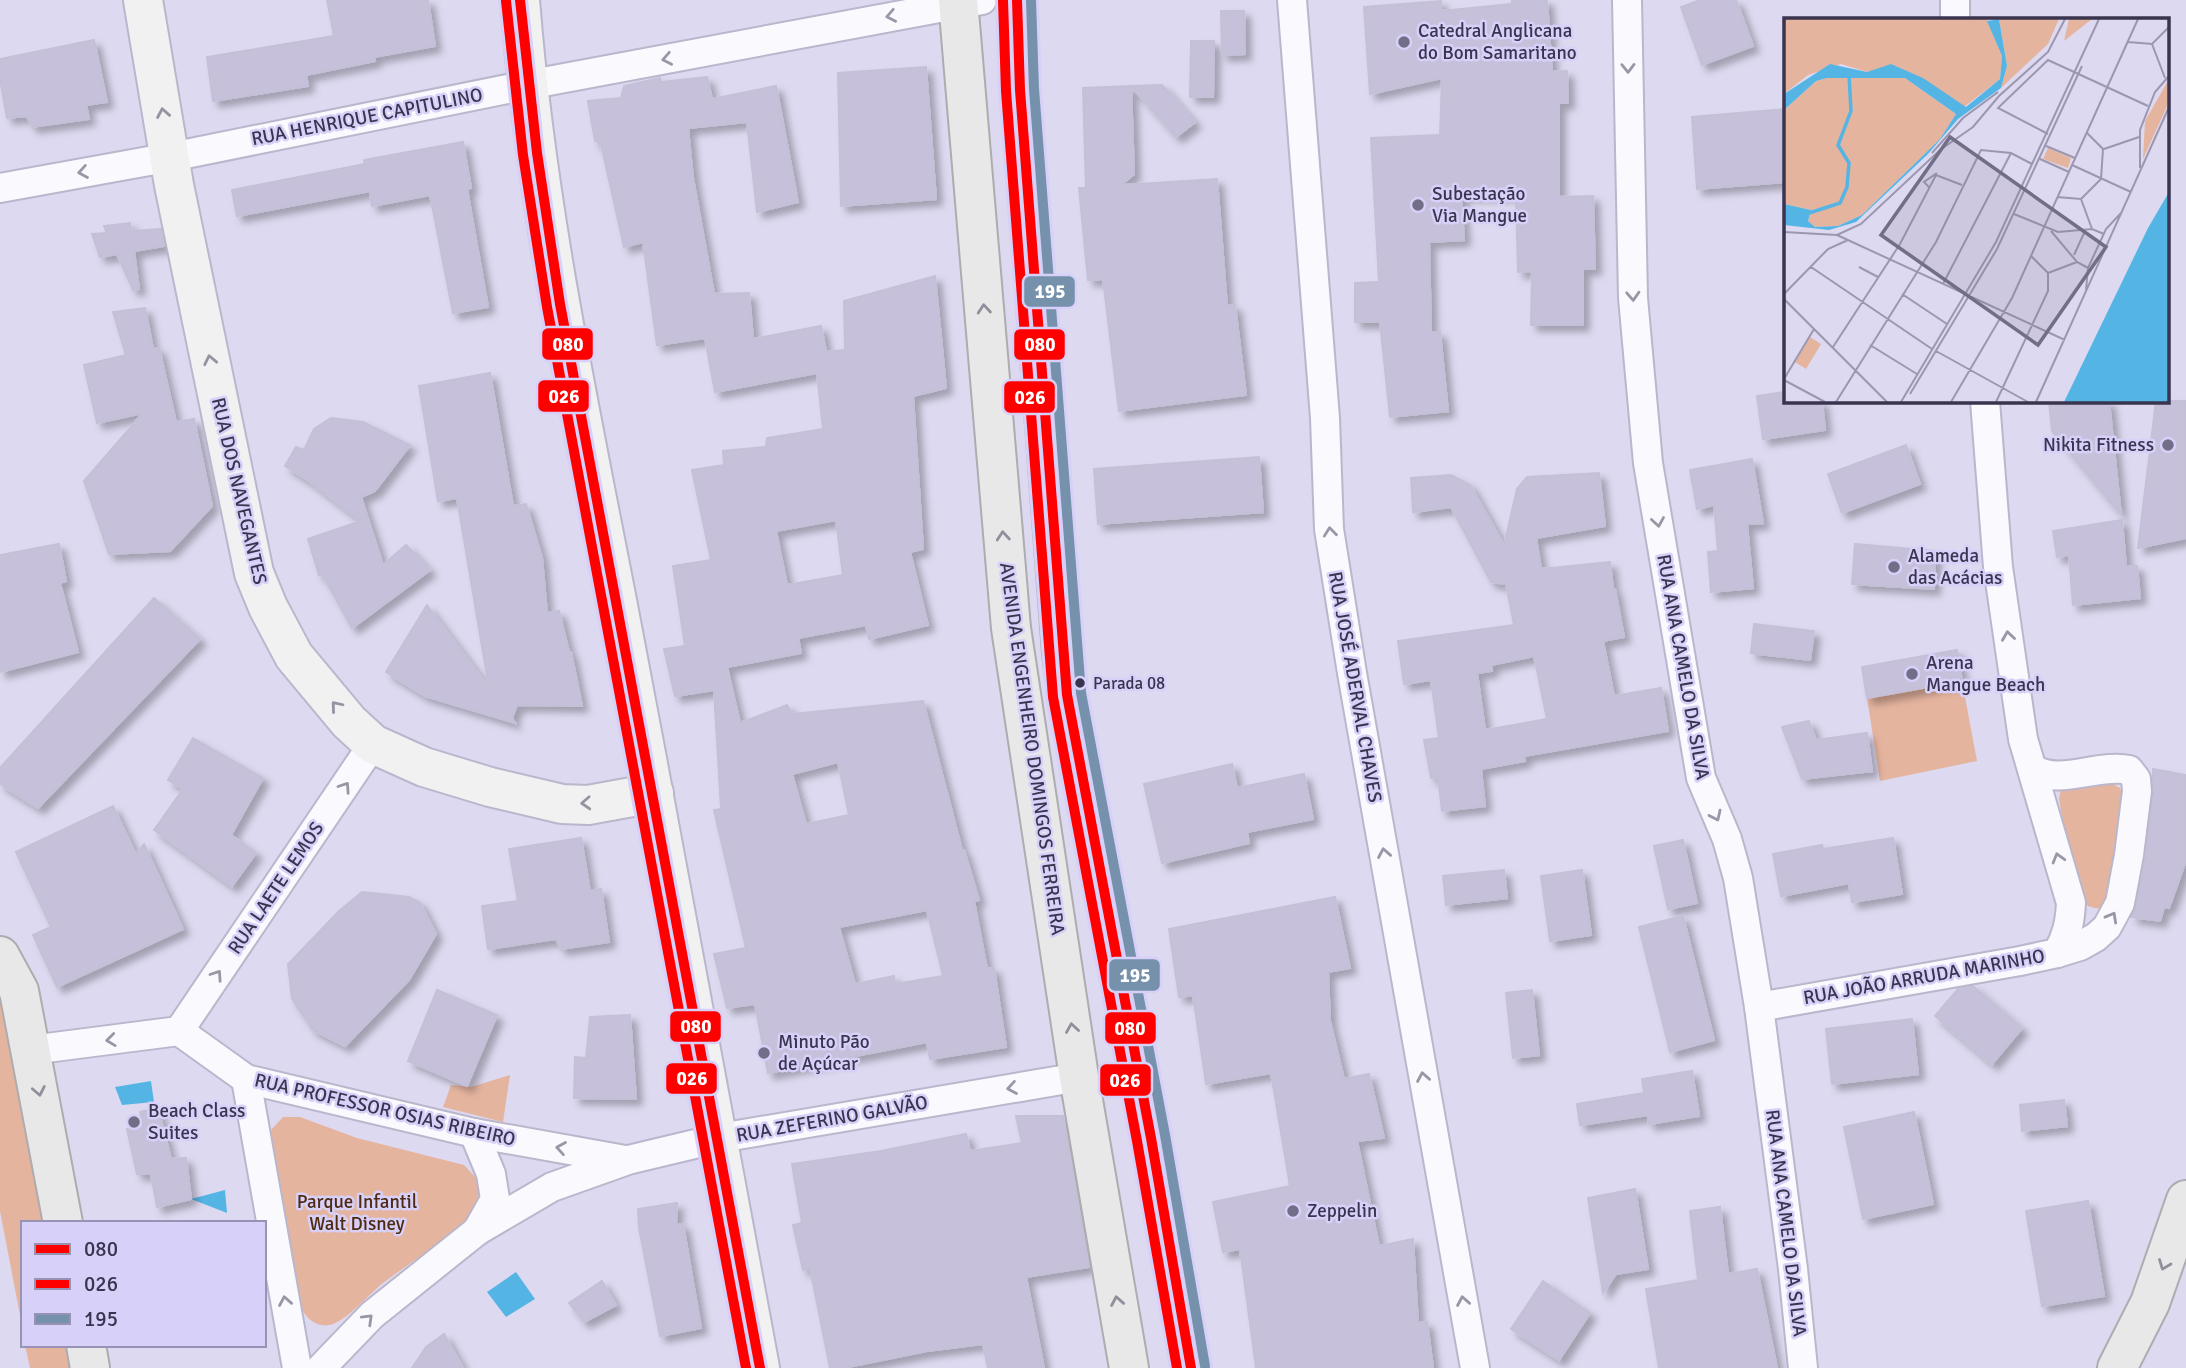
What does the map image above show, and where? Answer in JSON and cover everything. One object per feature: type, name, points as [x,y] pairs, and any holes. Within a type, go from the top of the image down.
[{"type":"main road","name":"RUA DOS NAVEGANTES","points":[[143,0],[177,199],[254,573],[268,607],[294,656],[349,722],[373,744],[424,766],[549,802],[588,805],[653,793]]},
{"type":"main road","points":[[520,0],[527,85],[554,275],[720,1138],[760,1368]]},
{"type":"main road","points":[[1017,0],[1020,90],[1067,695],[1151,1138],[1191,1368]]},
{"type":"main road","name":"AVENIDA ENGENHEIRO DOMINGOS FERREIRA","points":[[966,1],[1011,628],[1079,1077],[1129,1368]]},
{"type":"main road","points":[[0,956],[19,991],[62,1221]]},
{"type":"main road","points":[[2117,1368],[2150,1303],[2175,1238],[2186,1200]]},
{"type":"main road","points":[[86,1347],[90,1368]]},
{"type":"street","name":"RUA JOSÉ ADERVAL CHAVES","points":[[1292,0],[1325,418],[1329,529],[1475,1368]]},
{"type":"street","name":"RUA ANA CAMELO DA SILVA","points":[[1627,0],[1633,298],[1648,463],[1701,778],[1727,839],[1738,878],[1759,1007],[1804,1368]]},
{"type":"street","points":[[1955,0],[1955,18]]},
{"type":"street","name":"RUA HENRIQUE CAPITULINO","points":[[0,188],[966,1]]},
{"type":"street","points":[[1985,402],[1998,567],[2023,739],[2032,768],[2048,776],[2115,767],[2129,770],[2136,779],[2135,811],[2120,903],[2107,927],[2096,937],[2080,946],[2057,953]]},
{"type":"street","name":"RUA LAETE LEMOS","points":[[179,1031],[373,744]]},
{"type":"street","name":"RUA JOÃO ARRUDA MARINHO","points":[[1759,1007],[2057,953],[2070,924],[2071,903],[2032,768]]},
{"type":"street","points":[[31,1050],[179,1031]]},
{"type":"street","name":"RUA PROFESSOR OSIAS RIBEIRO","points":[[179,1031],[246,1079],[474,1133],[628,1160]]},
{"type":"street","name":"RUA ZEFERINO GALVÃO","points":[[321,1368],[372,1315],[477,1231],[552,1187],[628,1160],[720,1138],[1079,1077]]},
{"type":"street","points":[[246,1079],[297,1368]]},
{"type":"street","name":"RUA ZEFERINO GALVÃO","points":[[474,1133],[491,1174],[495,1199],[477,1231]]},
{"type":"green space","points":[[1962,681],[1977,761],[1880,781],[1867,698]]},
{"type":"green space","points":[[2107,781],[2120,788],[2124,800],[2117,881],[2103,908],[2095,908],[2084,903],[2076,894],[2059,799],[2061,789]]},
{"type":"green space","points":[[0,974],[55,1221],[21,1221],[21,1321],[0,1211]]},
{"type":"green space","points":[[510,1075],[503,1122],[443,1107],[451,1085],[471,1087]]},
{"type":"green space","name":"Parque Infantil Walt Disney","points":[[283,1117],[300,1117],[357,1138],[464,1165],[478,1180],[481,1191],[479,1211],[383,1283],[345,1317],[328,1325],[314,1322],[302,1309],[270,1145],[271,1130]]},
{"type":"green space","points":[[25,1347],[78,1347],[82,1368],[30,1368]]},
{"type":"water","points":[[151,1081],[154,1102],[122,1105],[115,1087]]},
{"type":"water","points":[[225,1190],[227,1213],[191,1199]]},
{"type":"water","points":[[516,1272],[535,1299],[506,1317],[487,1292]]},
{"type":"building","points":[[327,0],[428,0],[435,46],[374,57],[375,61],[306,75],[308,86],[213,101],[207,57],[334,36]]},
{"type":"building","points":[[1512,0],[1547,0],[1552,72],[1567,71],[1568,103],[1559,103],[1559,197],[1593,196],[1595,269],[1583,269],[1583,325],[1531,325],[1532,271],[1518,272],[1516,195],[1461,195],[1464,240],[1429,242],[1431,333],[1440,332],[1448,411],[1390,417],[1380,322],[1355,322],[1355,283],[1379,282],[1371,138],[1440,135],[1442,78],[1370,94],[1364,7],[1441,1],[1441,11],[1512,4]]},
{"type":"building","points":[[1700,0],[1736,0],[1753,46],[1702,65],[1681,7]]},
{"type":"building","points":[[1221,11],[1244,11],[1245,54],[1222,55]]},
{"type":"building","points":[[94,40],[107,102],[86,105],[89,119],[32,127],[27,116],[7,118],[0,79],[0,59]]},
{"type":"building","points":[[1191,41],[1214,41],[1213,97],[1190,97]]},
{"type":"building","points":[[926,67],[936,199],[841,206],[838,73]]},
{"type":"building","points":[[707,77],[712,99],[776,86],[798,202],[757,212],[747,122],[688,128],[693,178],[714,294],[749,293],[753,339],[821,326],[826,352],[845,350],[844,301],[935,276],[946,388],[913,396],[923,549],[910,552],[928,625],[869,639],[866,625],[798,638],[801,653],[727,667],[740,723],[787,705],[792,714],[923,701],[962,850],[979,900],[974,901],[987,969],[994,968],[1006,1047],[930,1059],[927,1042],[768,1073],[755,1004],[727,1008],[714,954],[746,948],[714,810],[721,809],[714,690],[675,696],[664,649],[685,646],[673,566],[711,560],[692,470],[724,465],[723,451],[766,447],[767,438],[823,429],[817,373],[715,392],[705,338],[657,345],[643,242],[624,247],[601,144],[595,141],[588,101],[621,98],[624,86],[660,78],[661,82]],"holes":[[[836,520],[843,575],[787,585],[776,531]],[[838,762],[849,815],[806,824],[792,774]],[[927,910],[943,976],[895,984],[894,976],[855,984],[839,927]]]},
{"type":"building","points":[[1162,85],[1195,122],[1176,137],[1131,86]]},
{"type":"building","points":[[1131,86],[1134,174],[1121,185],[1217,179],[1227,306],[1235,305],[1246,395],[1119,411],[1103,279],[1088,280],[1079,188],[1086,188],[1083,88]]},
{"type":"building","points":[[1784,109],[1784,182],[1697,189],[1692,117]]},
{"type":"building","points":[[463,142],[471,188],[467,189],[488,307],[453,313],[430,195],[372,206],[370,191],[237,216],[232,190],[365,164],[364,160]]},
{"type":"building","points":[[130,223],[131,231],[161,229],[164,246],[134,251],[139,289],[133,290],[117,254],[100,257],[92,234],[107,233],[104,226]]},
{"type":"building","points":[[145,308],[153,349],[159,348],[176,422],[194,419],[212,506],[170,551],[109,554],[84,481],[143,413],[97,423],[84,365],[126,355],[113,312]]},
{"type":"building","points":[[490,373],[513,506],[526,504],[542,558],[547,613],[559,611],[582,706],[517,705],[512,718],[515,723],[425,696],[386,672],[427,605],[489,688],[457,498],[438,501],[419,386]]},
{"type":"building","points":[[1784,392],[1784,402],[1822,402],[1825,430],[1763,439],[1757,396]]},
{"type":"building","points":[[2186,401],[2186,538],[2138,548],[2156,402]]},
{"type":"building","points":[[2049,402],[2109,402],[2121,515],[2052,431]]},
{"type":"building","points":[[331,418],[363,422],[410,445],[375,491],[361,497],[383,565],[406,545],[430,570],[352,628],[322,574],[319,575],[308,539],[361,521],[285,466],[296,447],[304,450],[314,429]]},
{"type":"building","points":[[1906,445],[1920,484],[1842,513],[1828,474]]},
{"type":"building","points":[[1259,457],[1263,512],[1098,524],[1094,469]]},
{"type":"building","points":[[1752,459],[1763,523],[1747,524],[1753,588],[1711,592],[1708,552],[1718,551],[1714,505],[1697,509],[1690,470]]},
{"type":"building","points":[[1599,473],[1605,526],[1536,538],[1541,569],[1610,562],[1624,637],[1603,641],[1614,696],[1661,688],[1668,731],[1524,756],[1525,761],[1481,769],[1485,806],[1442,811],[1438,777],[1431,778],[1424,740],[1439,738],[1431,680],[1404,684],[1398,641],[1514,625],[1506,584],[1491,582],[1451,507],[1413,512],[1411,478],[1451,475],[1470,485],[1504,545],[1517,489],[1527,477]],"holes":[[[1534,656],[1547,719],[1485,730],[1477,673],[1492,671],[1491,665]]]},
{"type":"building","points":[[2122,520],[2126,566],[2137,566],[2140,598],[2073,605],[2069,555],[2057,557],[2053,531]]},
{"type":"building","points":[[59,544],[66,581],[60,583],[78,652],[0,672],[0,555]]},
{"type":"building","name":"Alameda das Acácias","points":[[1855,544],[1935,551],[1934,589],[1852,584]]},
{"type":"building","points":[[154,598],[200,639],[38,808],[0,784],[0,768]]},
{"type":"building","points":[[1754,624],[1814,631],[1810,660],[1751,653]]},
{"type":"building","name":"Arena Mangue Beach","points":[[1957,650],[1962,681],[1867,698],[1862,667]]},
{"type":"building","points":[[1809,721],[1816,740],[1867,733],[1872,771],[1802,779],[1782,727]]},
{"type":"building","points":[[193,738],[263,778],[231,835],[256,853],[232,886],[154,830],[183,789],[168,780]]},
{"type":"building","points":[[1232,764],[1237,788],[1304,774],[1313,819],[1247,832],[1249,843],[1162,863],[1144,784]]},
{"type":"building","points":[[2153,769],[2186,775],[2186,860],[2169,908],[2164,907],[2160,921],[2131,917],[2136,906],[2146,857]]},
{"type":"building","points":[[113,806],[136,855],[144,844],[183,929],[57,987],[33,935],[51,927],[16,852]]},
{"type":"building","points":[[581,838],[590,891],[601,889],[609,942],[561,949],[556,939],[488,949],[482,906],[518,901],[509,849]]},
{"type":"building","points":[[1893,838],[1902,894],[1852,902],[1849,883],[1781,896],[1773,854],[1822,845],[1823,849]]},
{"type":"building","points":[[1683,840],[1697,903],[1668,909],[1654,846]]},
{"type":"building","points":[[1504,870],[1507,898],[1446,905],[1443,876]]},
{"type":"building","points":[[1582,870],[1591,935],[1550,941],[1541,876]]},
{"type":"building","points":[[362,892],[409,897],[420,903],[436,934],[409,980],[345,1046],[313,1030],[292,999],[288,964],[339,911]]},
{"type":"building","points":[[1335,897],[1350,968],[1328,972],[1330,1021],[1344,1079],[1369,1074],[1384,1138],[1357,1141],[1379,1246],[1413,1239],[1418,1323],[1427,1322],[1433,1368],[1256,1368],[1240,1249],[1223,1252],[1213,1202],[1290,1186],[1271,1073],[1206,1084],[1193,995],[1179,997],[1169,929]]},
{"type":"building","points":[[1683,916],[1714,1040],[1670,1052],[1639,927]]},
{"type":"building","points":[[1973,986],[2022,1028],[1992,1064],[1935,1016],[1958,989]]},
{"type":"building","points":[[437,990],[497,1015],[467,1086],[408,1061]]},
{"type":"building","points":[[1532,990],[1539,1055],[1513,1058],[1506,993]]},
{"type":"building","points":[[630,1015],[636,1099],[574,1098],[575,1057],[586,1058],[590,1017]]},
{"type":"building","points":[[1912,1019],[1918,1074],[1832,1084],[1826,1029]]},
{"type":"building","points":[[1692,1071],[1699,1116],[1649,1124],[1648,1115],[1580,1125],[1577,1104],[1644,1093],[1642,1079]]},
{"type":"building","points":[[2064,1100],[2067,1126],[2022,1131],[2020,1105]]},
{"type":"building","points":[[158,1108],[171,1159],[186,1158],[191,1199],[157,1207],[151,1174],[137,1174],[127,1129],[143,1128],[140,1112]]},
{"type":"building","points":[[1914,1112],[1933,1204],[1863,1219],[1844,1127]]},
{"type":"building","points":[[1016,1116],[1063,1116],[1089,1267],[1026,1277],[1044,1368],[988,1368],[983,1344],[830,1368],[810,1268],[803,1270],[793,1225],[802,1223],[792,1164],[881,1151],[966,1134],[970,1151],[1022,1143]]},
{"type":"building","points":[[1635,1189],[1648,1269],[1616,1274],[1603,1293],[1588,1198]]},
{"type":"building","points":[[2088,1201],[2104,1296],[2042,1306],[2026,1211]]},
{"type":"building","points":[[677,1203],[676,1225],[683,1224],[701,1328],[660,1336],[639,1228],[638,1209]]},
{"type":"building","points":[[1720,1207],[1728,1274],[1757,1269],[1777,1368],[1659,1368],[1646,1289],[1698,1280],[1690,1211]]},
{"type":"building","points":[[602,1281],[616,1305],[584,1322],[569,1303]]},
{"type":"building","points":[[1543,1281],[1590,1313],[1559,1360],[1511,1329]]},
{"type":"building","points":[[444,1334],[463,1368],[412,1368],[426,1347]]},
{"type":"transit line","name":"080","points":[[520,0],[537,153],[560,304],[760,1368]]},
{"type":"transit line","name":"026","points":[[1003,0],[1006,91],[1053,697],[1177,1368]]},
{"type":"transit line","name":"080","points":[[1017,0],[1020,90],[1067,695],[1151,1138],[1191,1368]]},
{"type":"transit line","name":"195","points":[[1031,0],[1034,89],[1081,693],[1165,1135],[1205,1366]]},
{"type":"transit line","name":"026","points":[[506,1],[523,155],[547,307],[746,1368]]},
{"type":"place","name":"Catedral Anglicana do Bom Samaritano","points":[[1404,42]]},
{"type":"place","name":"Subestação Via Mangue","points":[[1418,205]]},
{"type":"place","name":"Nikita Fitness","points":[[2168,445]]},
{"type":"place","name":"Alameda das Acácias","points":[[1894,567]]},
{"type":"place","name":"Arena Mangue Beach","points":[[1912,674]]},
{"type":"place","name":"Parada 08","points":[[1080,683]]},
{"type":"place","name":"Minuto Pão de Açúcar","points":[[764,1053]]},
{"type":"place","name":"Beach Class Suites","points":[[134,1122]]},
{"type":"place","name":"Zeppelin","points":[[1293,1211]]}]
